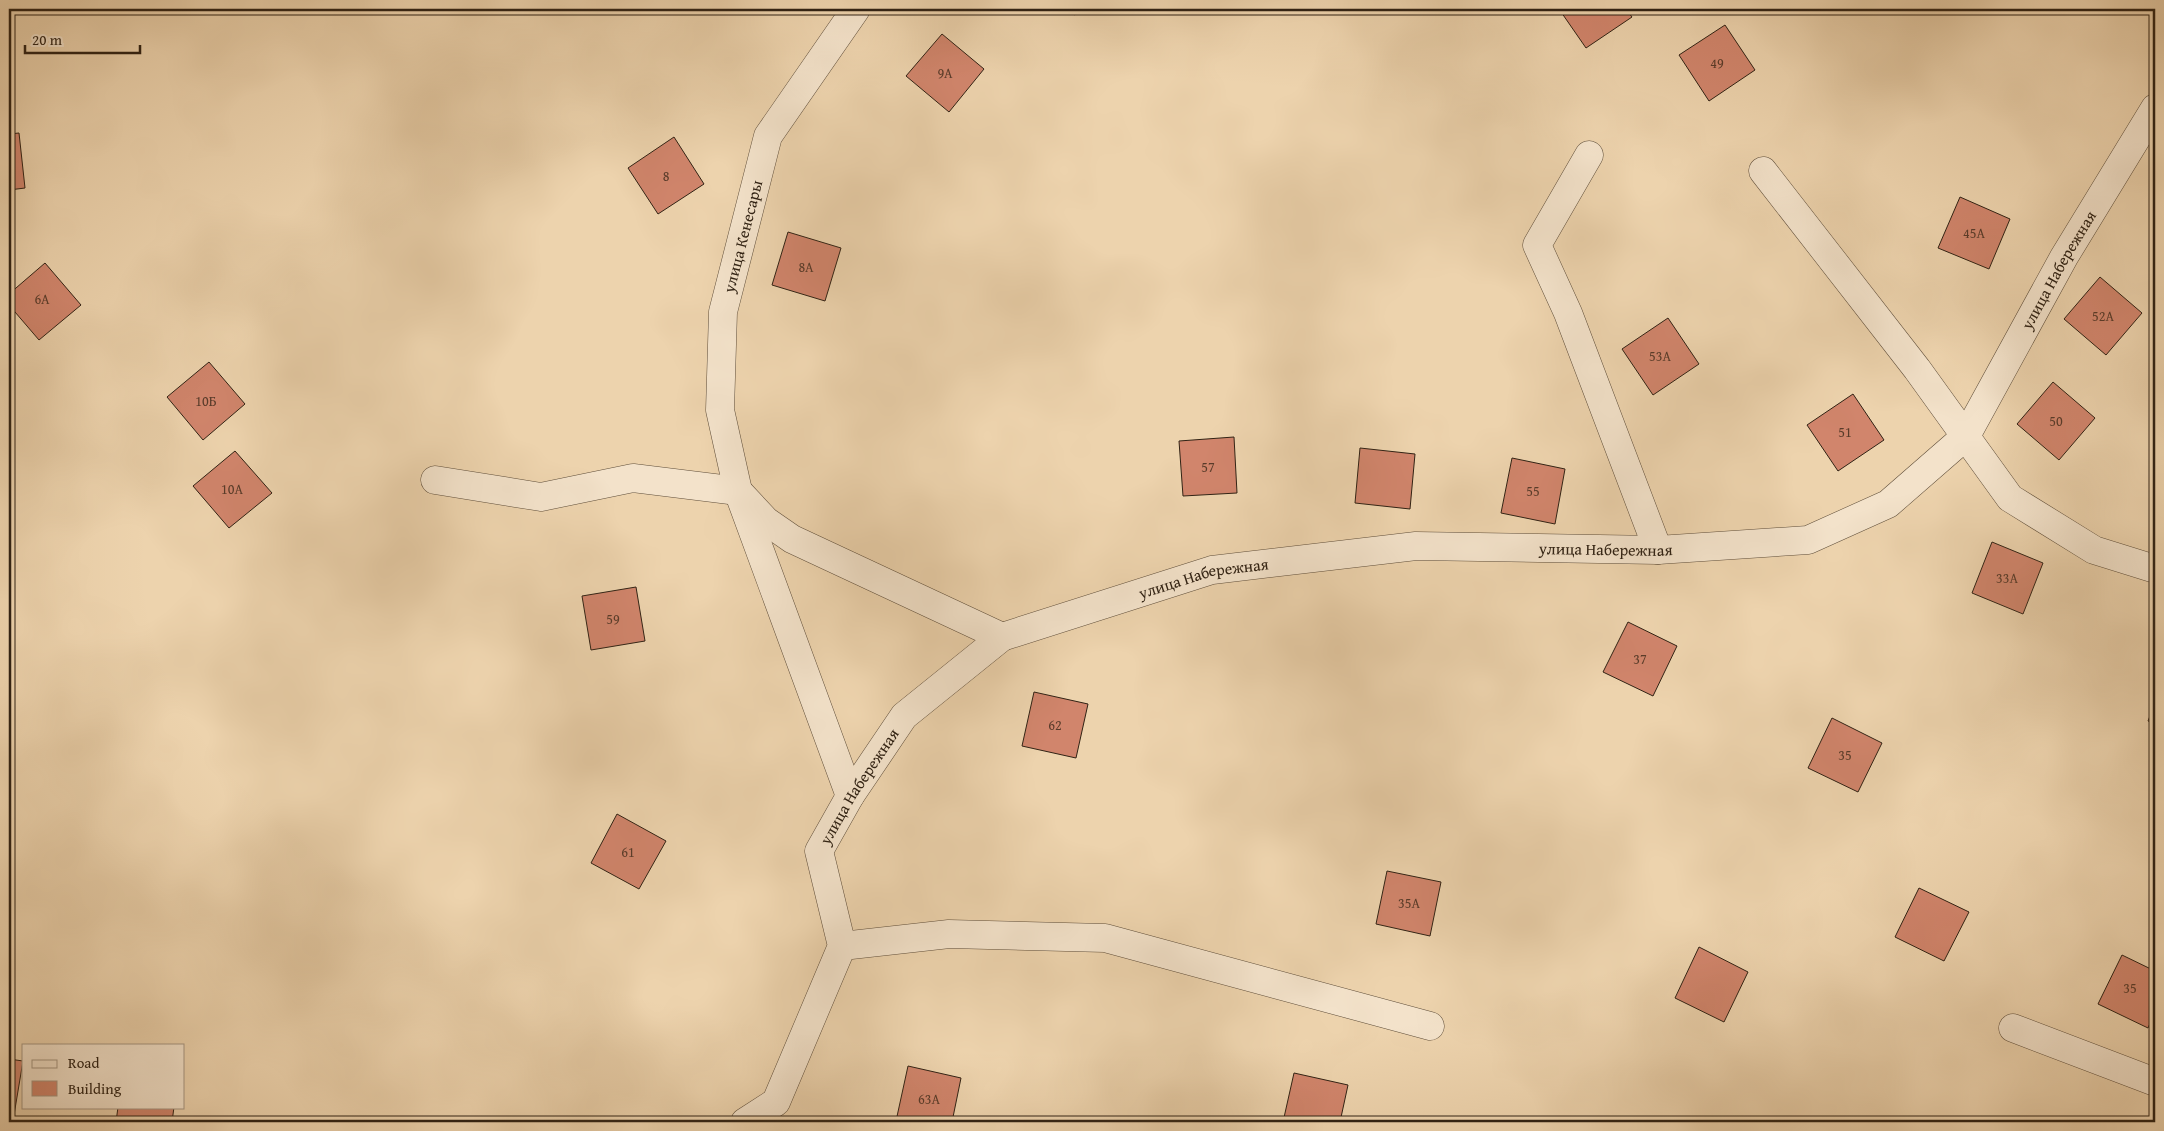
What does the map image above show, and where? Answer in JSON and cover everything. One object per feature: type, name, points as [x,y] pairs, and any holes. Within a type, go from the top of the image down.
[{"type":"street","name":"улица Кенесары","points":[[850,796],[738,491],[720,410],[724,312],[768,136],[856,9]]},
{"type":"street","name":"улица Набережная","points":[[842,946],[819,851],[850,796],[904,716],[1002,637],[1212,570],[1416,546],[1658,550],[1808,540],[1888,504],[1966,436],[2064,257],[2155,108]]},
{"type":"street","points":[[1589,156],[1537,245],[1568,313],[1658,550]]},
{"type":"street","points":[[1763,171],[1917,369],[2010,498],[2094,550],[2155,569]]},
{"type":"street","points":[[435,480],[541,497],[633,478],[738,491],[766,521],[792,539],[1002,637]]},
{"type":"street","points":[[745,1122],[776,1102],[842,946],[948,934],[1105,938],[1430,1026]]},
{"type":"street","points":[[2013,1028],[2155,1082]]},
{"type":"building","points":[[1067,9],[1080,9],[1075,15]]},
{"type":"building","points":[[1559,9],[1626,9],[1632,17],[1586,48]]},
{"type":"building","points":[[1725,25],[1755,70],[1709,101],[1679,55]]},
{"type":"building","points":[[942,34],[984,69],[949,112],[906,76]]},
{"type":"building","points":[[19,133],[25,188],[9,190],[9,134]]},
{"type":"building","points":[[674,137],[704,184],[658,214],[628,168]]},
{"type":"building","points":[[1960,197],[2010,219],[1989,269],[1938,248]]},
{"type":"building","points":[[788,232],[841,248],[825,301],[772,285]]},
{"type":"building","points":[[45,263],[81,305],[39,340],[9,305],[9,294]]},
{"type":"building","points":[[2100,277],[2142,313],[2106,355],[2064,319]]},
{"type":"building","points":[[1668,318],[1699,364],[1653,395],[1622,349]]},
{"type":"building","points":[[209,362],[245,404],[203,440],[167,397]]},
{"type":"building","points":[[2053,382],[2095,418],[2059,460],[2017,424]]},
{"type":"building","points":[[1853,394],[1884,440],[1838,471],[1807,425]]},
{"type":"building","points":[[1234,437],[1237,493],[1183,496],[1179,441]]},
{"type":"building","points":[[1360,448],[1415,454],[1410,509],[1355,503]]},
{"type":"building","points":[[235,451],[272,493],[229,528],[193,486]]},
{"type":"building","points":[[1512,458],[1565,469],[1555,524],[1501,513]]},
{"type":"building","points":[[1992,542],[2043,563],[2023,614],[1972,593]]},
{"type":"building","points":[[636,587],[645,641],[591,650],[582,596]]},
{"type":"building","points":[[1628,622],[1677,646],[1653,696],[1603,672]]},
{"type":"building","points":[[1034,692],[1088,704],[1076,758],[1022,746]]},
{"type":"building","points":[[2155,703],[2155,724],[2148,721]]},
{"type":"building","points":[[1832,718],[1882,743],[1858,792],[1808,768]]},
{"type":"building","points":[[617,814],[666,841],[639,889],[591,863]]},
{"type":"building","points":[[1387,871],[1441,882],[1430,936],[1376,924]]},
{"type":"building","points":[[1919,888],[1969,912],[1944,961],[1895,937]]},
{"type":"building","points":[[1699,947],[1748,972],[1724,1022],[1675,998]]},
{"type":"building","points":[[2122,955],[2155,971],[2155,1012],[2148,1028],[2098,1004]]},
{"type":"building","points":[[9,1059],[22,1061],[22,1067],[14,1115],[9,1115]]},
{"type":"building","points":[[908,1066],[961,1078],[952,1122],[896,1121]]},
{"type":"building","points":[[1294,1073],[1348,1085],[1340,1122],[1283,1122]]},
{"type":"building","points":[[118,1108],[174,1108],[172,1122],[116,1122]]}]
